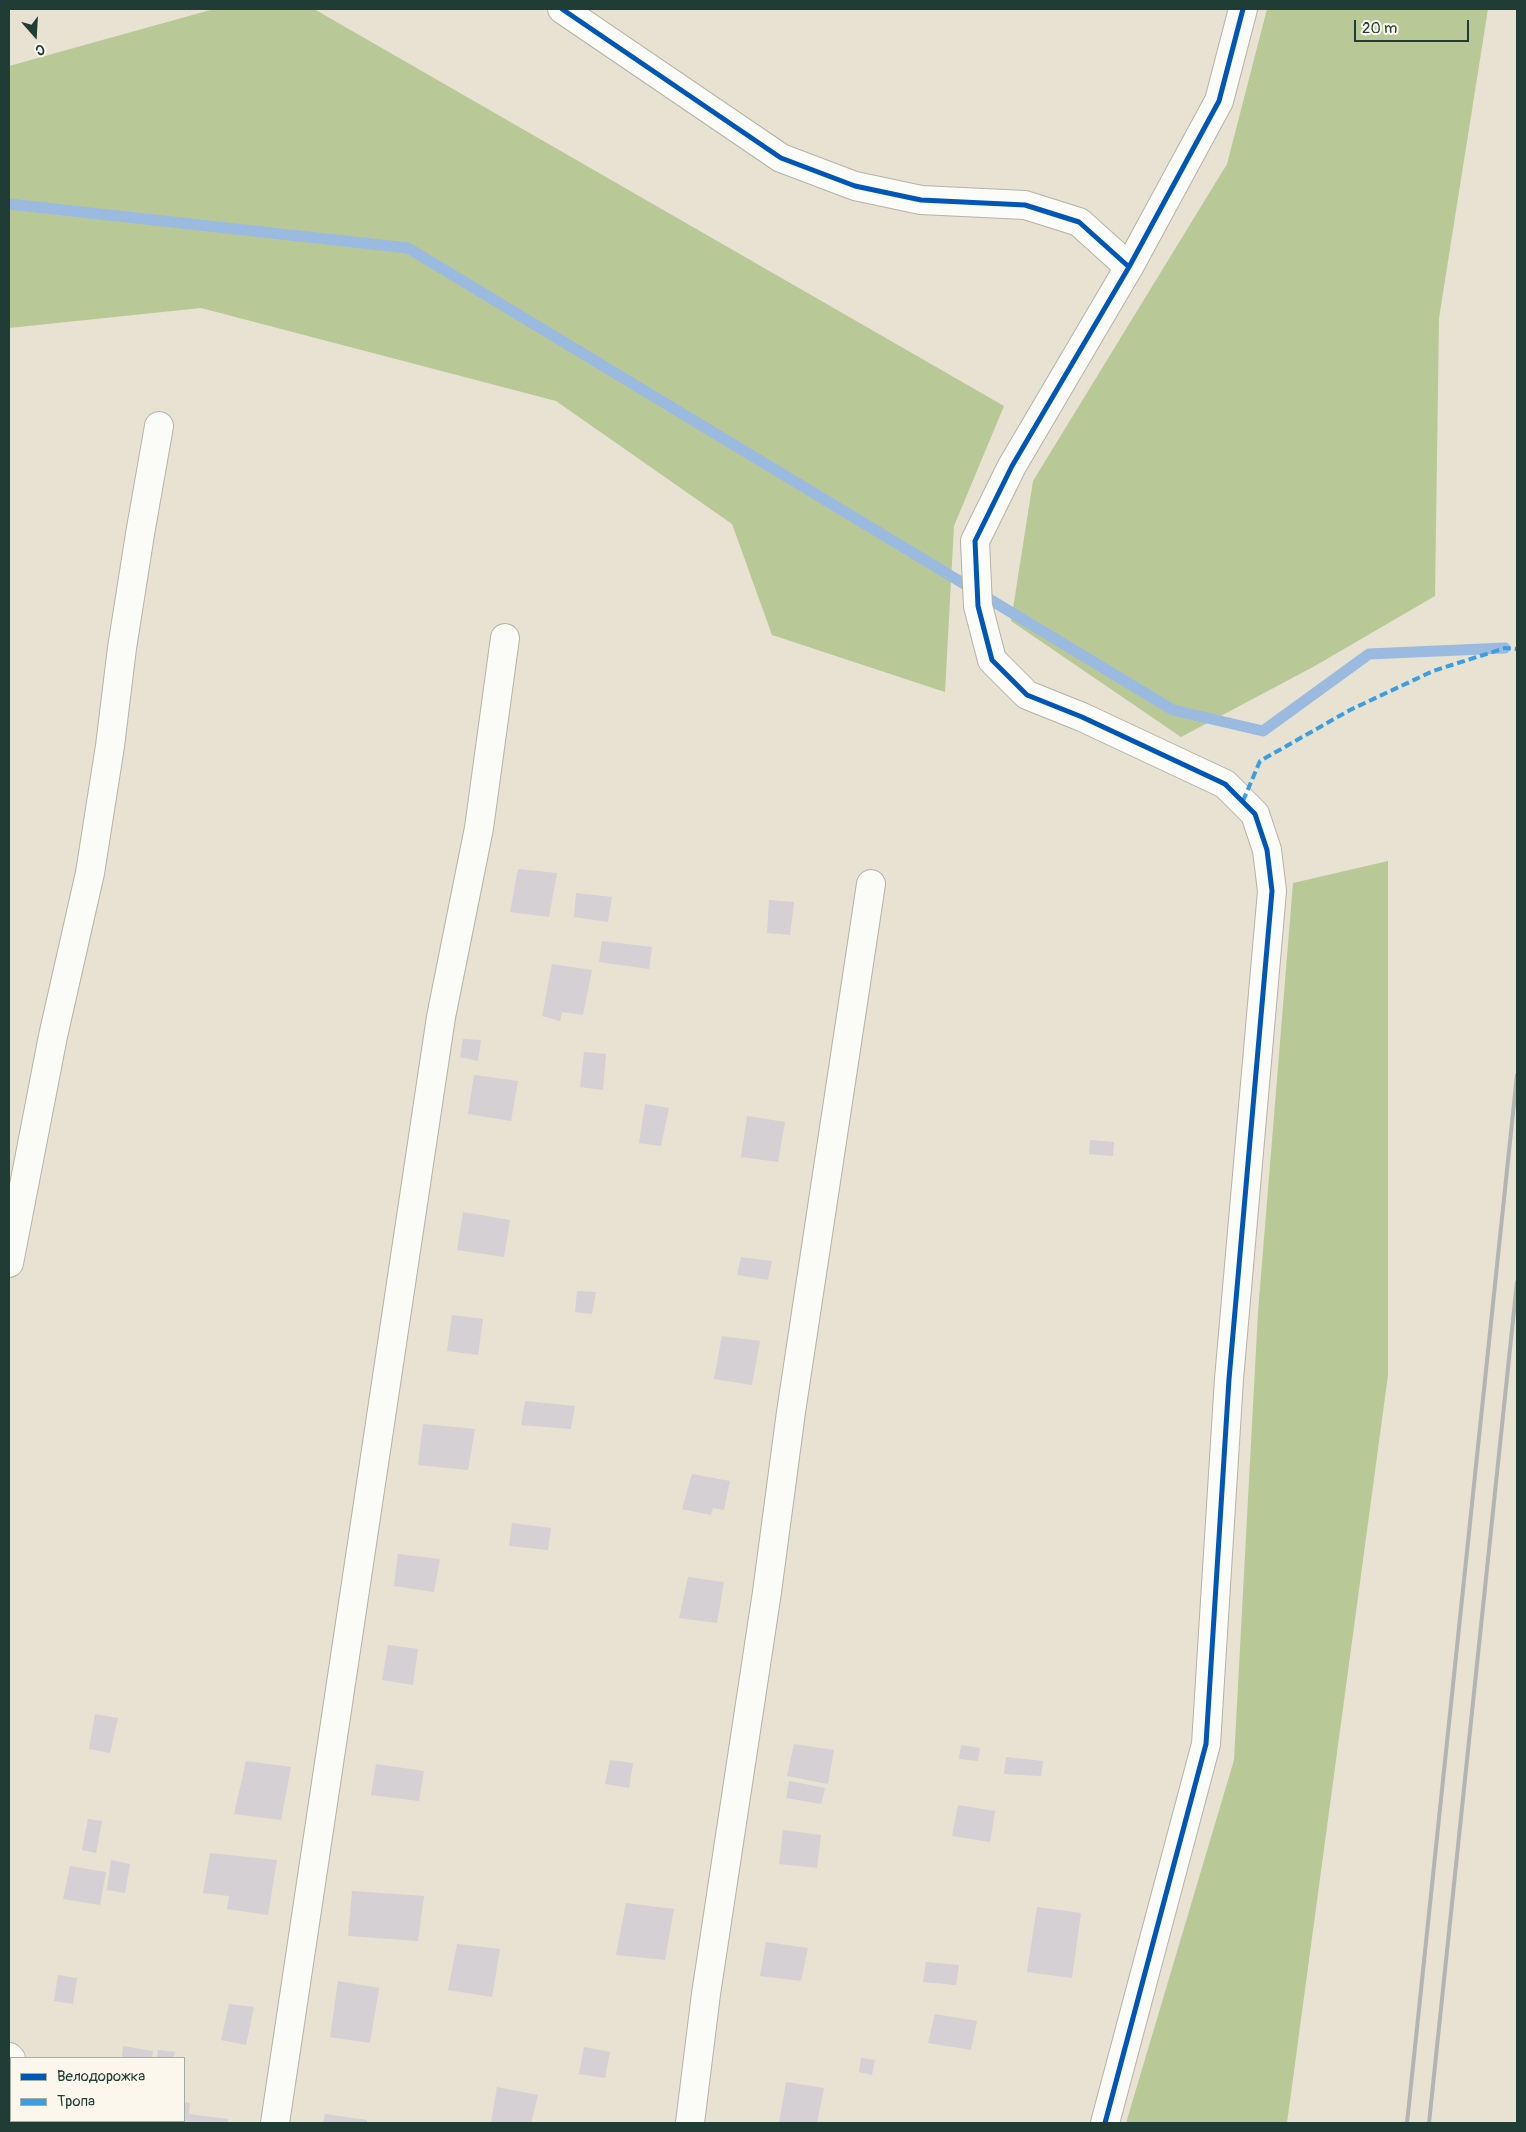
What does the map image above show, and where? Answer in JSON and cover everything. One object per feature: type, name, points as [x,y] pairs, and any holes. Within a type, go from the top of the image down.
[{"type":"street","points":[[562,9],[781,158],[855,186],[921,200],[1025,205],[1079,222],[1129,267]]},
{"type":"street","points":[[1105,2123],[1206,1744],[1229,1378],[1272,891],[1267,850],[1255,814],[1225,784],[1082,717],[1027,695],[992,660],[978,606],[975,541],[1012,466],[1129,267],[1219,101],[1243,9]]},
{"type":"street","points":[[9,1263],[53,1036],[90,874],[110,746],[122,648],[159,426]]},
{"type":"street","points":[[275,2123],[442,1017],[479,828],[505,638]]},
{"type":"street","points":[[690,2123],[714,1937],[767,1592],[791,1412],[870,884]]},
{"type":"green space","points":[[214,9],[314,9],[1004,406],[954,526],[945,692],[772,635],[732,524],[556,401],[201,308],[9,328],[9,66]]},
{"type":"green space","points":[[1267,9],[1488,9],[1439,318],[1435,596],[1313,667],[1181,737],[1011,621],[1033,481],[1227,164]]},
{"type":"green space","points":[[1388,861],[1388,1375],[1287,2123],[1126,2123],[1234,1760],[1258,1312],[1293,883]]},
{"type":"green space","points":[[9,2054],[10,2122],[80,2123],[9,2123]]},
{"type":"building","points":[[518,869],[557,873],[549,917],[510,912]]},
{"type":"building","points":[[576,893],[612,897],[608,922],[574,917]]},
{"type":"building","points":[[769,900],[794,902],[790,935],[767,933]]},
{"type":"building","points":[[602,941],[652,947],[649,969],[599,962]]},
{"type":"building","points":[[552,964],[592,970],[583,1015],[562,1012],[560,1021],[542,1016]]},
{"type":"building","points":[[463,1039],[481,1040],[478,1061],[460,1057]]},
{"type":"building","points":[[584,1052],[606,1054],[603,1090],[580,1087]]},
{"type":"building","points":[[474,1075],[518,1081],[511,1121],[468,1114]]},
{"type":"building","points":[[645,1104],[669,1108],[661,1146],[639,1143]]},
{"type":"building","points":[[747,1116],[785,1122],[778,1162],[741,1157]]},
{"type":"building","points":[[1090,1140],[1114,1142],[1113,1156],[1089,1154]]},
{"type":"building","points":[[463,1212],[510,1220],[504,1257],[457,1250]]},
{"type":"building","points":[[741,1257],[772,1261],[768,1280],[737,1275]]},
{"type":"building","points":[[577,1291],[596,1292],[592,1314],[575,1312]]},
{"type":"building","points":[[452,1315],[483,1319],[478,1355],[447,1351]]},
{"type":"building","points":[[722,1336],[760,1341],[752,1385],[714,1379]]},
{"type":"building","points":[[525,1401],[575,1406],[571,1429],[521,1425]]},
{"type":"building","points":[[423,1424],[475,1429],[468,1470],[418,1465]]},
{"type":"building","points":[[692,1474],[730,1481],[724,1510],[713,1508],[711,1515],[682,1509]]},
{"type":"building","points":[[512,1523],[551,1528],[548,1550],[509,1546]]},
{"type":"building","points":[[398,1554],[440,1559],[434,1592],[394,1586]]},
{"type":"building","points":[[688,1577],[724,1582],[717,1623],[679,1618]]},
{"type":"building","points":[[388,1645],[418,1649],[413,1685],[382,1680]]},
{"type":"building","points":[[95,1714],[118,1718],[110,1753],[89,1749]]},
{"type":"building","points":[[794,1744],[834,1750],[828,1784],[787,1776]]},
{"type":"building","points":[[961,1745],[980,1748],[978,1761],[959,1759]]},
{"type":"building","points":[[1006,1757],[1043,1761],[1041,1776],[1004,1774]]},
{"type":"building","points":[[610,1760],[633,1763],[629,1788],[605,1784]]},
{"type":"building","points":[[246,1761],[291,1767],[281,1820],[234,1814]]},
{"type":"building","points":[[376,1764],[424,1771],[419,1801],[371,1795]]},
{"type":"building","points":[[789,1781],[825,1788],[821,1804],[786,1798]]},
{"type":"building","points":[[958,1805],[995,1811],[990,1842],[952,1836]]},
{"type":"building","points":[[88,1819],[102,1821],[96,1853],[82,1850]]},
{"type":"building","points":[[783,1830],[821,1835],[817,1868],[779,1864]]},
{"type":"building","points":[[210,1853],[277,1860],[268,1915],[227,1909],[229,1896],[203,1893]]},
{"type":"building","points":[[111,1860],[130,1864],[125,1893],[107,1890]]},
{"type":"building","points":[[70,1866],[106,1872],[100,1905],[63,1899]]},
{"type":"building","points":[[352,1891],[424,1896],[418,1941],[348,1936]]},
{"type":"building","points":[[626,1903],[674,1909],[665,1960],[616,1955]]},
{"type":"building","points":[[1037,1907],[1081,1913],[1072,1978],[1027,1972]]},
{"type":"building","points":[[766,1942],[808,1948],[801,1981],[760,1976]]},
{"type":"building","points":[[457,1944],[500,1949],[492,1997],[448,1990]]},
{"type":"building","points":[[926,1962],[959,1965],[956,1985],[923,1982]]},
{"type":"building","points":[[58,1975],[77,1978],[73,2004],[54,2001]]},
{"type":"building","points":[[338,1981],[379,1988],[370,2043],[330,2037]]},
{"type":"building","points":[[229,2004],[254,2007],[246,2045],[221,2040]]},
{"type":"building","points":[[935,2014],[977,2021],[971,2050],[928,2043]]},
{"type":"building","points":[[123,2046],[153,2051],[152,2057],[122,2057]]},
{"type":"building","points":[[584,2047],[610,2052],[605,2078],[579,2074]]},
{"type":"building","points":[[158,2050],[175,2052],[173,2057],[157,2057]]},
{"type":"building","points":[[861,2058],[875,2060],[872,2075],[859,2072]]},
{"type":"building","points":[[786,2082],[824,2088],[817,2123],[779,2123]]},
{"type":"building","points":[[497,2087],[538,2095],[531,2123],[491,2123]]},
{"type":"building","points":[[185,2102],[190,2103],[189,2114],[228,2119],[228,2123],[160,2123],[185,2122]]},
{"type":"building","points":[[325,2114],[367,2120],[367,2123],[323,2123]]},
{"type":"waterway","points":[[9,204],[408,248],[1173,710],[1263,731],[1369,654],[1505,648]]},
{"type":"railway","points":[[1407,2123],[1517,1075]]},
{"type":"railway","points":[[1429,2123],[1517,1282]]},
{"type":"marked path","points":[[1243,801],[1260,761],[1350,710],[1433,671],[1505,648],[1517,649]]},
{"type":"cycle path","points":[[562,9],[781,158],[855,186],[921,200],[1025,205],[1079,222],[1129,267]]},
{"type":"cycle path","points":[[1105,2123],[1206,1744],[1229,1379],[1272,891],[1267,850],[1255,814],[1225,784],[1082,717],[1027,695],[992,660],[978,606],[975,541],[1012,466],[1129,267],[1219,101],[1243,9]]}]
